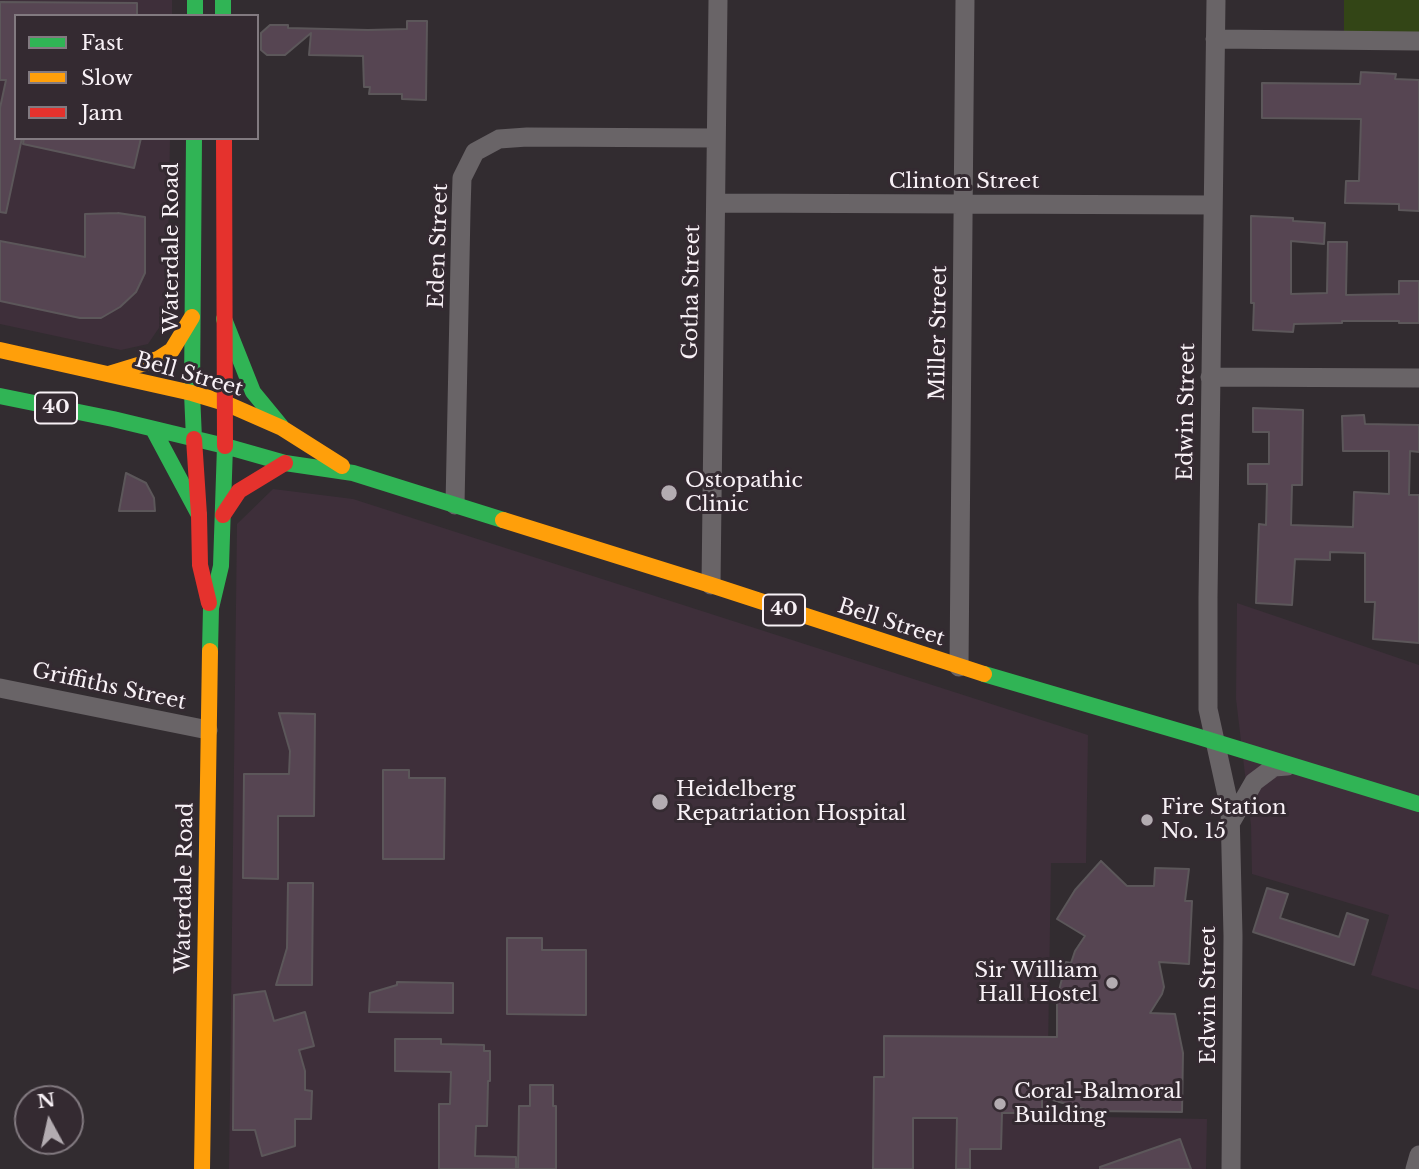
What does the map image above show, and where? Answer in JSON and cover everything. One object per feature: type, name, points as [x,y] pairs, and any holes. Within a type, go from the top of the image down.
[{"type":"main road","name":"Waterdale Road","points":[[194,140],[192,393],[201,565],[211,608]]},
{"type":"main road","name":"Waterdale Road","points":[[202,1169],[211,608],[221,566],[225,446],[223,140]]},
{"type":"main road","points":[[109,374],[158,359],[172,350],[192,317]]},
{"type":"main road","points":[[224,319],[253,392],[282,428]]},
{"type":"main road","name":"Bell Street","points":[[0,350],[192,393],[225,403],[282,428],[353,473]]},
{"type":"main road","name":"Bell Street","points":[[0,397],[113,419],[285,463],[353,473],[711,585],[959,667],[1419,804]]},
{"type":"main road","points":[[153,429],[199,515]]},
{"type":"main road","points":[[222,515],[239,491],[285,463]]},
{"type":"street","name":"Gotha Street","points":[[711,585],[718,0]]},
{"type":"street","name":"Miller Street","points":[[959,667],[965,0]]},
{"type":"street","name":"Edwin Street","points":[[1216,0],[1208,709],[1231,822],[1231,1169]]},
{"type":"street","points":[[1215,38],[1419,41]]},
{"type":"street","name":"Eden Street","points":[[455,505],[461,200],[463,178],[475,152],[499,139],[527,137],[716,138]]},
{"type":"street","name":"Clinton Street","points":[[716,203],[1213,205]]},
{"type":"street","points":[[1210,377],[1419,379]]},
{"type":"street","name":"Griffiths Street","points":[[0,688],[208,730]]},
{"type":"street","points":[[1231,822],[1254,782],[1274,768],[1291,765]]},
{"type":"street","points":[[1415,1169],[1419,1155]]},
{"type":"shaded area","points":[[0,0],[172,0],[172,14],[14,14],[14,140],[170,140],[167,316],[148,344],[121,350],[0,324]]},
{"type":"shaded area","name":"Heidelberg Repatriation Hospital","points":[[273,489],[353,499],[1088,735],[1086,863],[1051,863],[1047,1116],[1207,1119],[1206,1169],[229,1169],[237,524]]},
{"type":"shaded area","points":[[1237,603],[1419,665],[1419,990],[1371,975],[1389,915],[1252,874],[1251,825],[1236,699]]},
{"type":"green space","points":[[1344,0],[1419,0],[1419,33],[1344,32]]},
{"type":"building","points":[[0,2],[137,3],[137,14],[14,14],[14,140],[22,140],[6,213],[0,212],[0,108],[6,80],[0,80]]},
{"type":"building","points":[[407,21],[427,21],[426,100],[402,99],[402,94],[369,94],[370,87],[364,87],[363,56],[309,55],[311,33],[285,55],[267,55],[261,50],[261,33],[270,25],[288,25],[288,28],[407,29]]},
{"type":"building","points":[[1361,72],[1396,74],[1395,79],[1419,80],[1419,211],[1399,210],[1399,204],[1345,203],[1346,181],[1359,181],[1361,119],[1262,118],[1262,83],[1360,84]]},
{"type":"building","points":[[24,140],[141,140],[134,168],[23,144]]},
{"type":"building","points":[[118,213],[145,217],[145,273],[136,292],[120,307],[101,318],[80,318],[0,301],[0,241],[85,257],[85,214]]},
{"type":"building","points":[[1251,216],[1325,223],[1324,244],[1291,241],[1291,294],[1327,293],[1328,242],[1347,242],[1346,295],[1399,294],[1399,281],[1419,281],[1419,323],[1342,321],[1294,324],[1293,332],[1253,330]]},
{"type":"building","points":[[1253,408],[1303,410],[1302,485],[1292,485],[1291,525],[1353,527],[1354,492],[1389,494],[1389,451],[1343,451],[1342,416],[1364,415],[1365,424],[1419,425],[1419,452],[1410,451],[1409,495],[1419,495],[1419,643],[1373,639],[1375,602],[1365,602],[1365,553],[1330,552],[1330,560],[1295,559],[1292,605],[1256,603],[1259,524],[1266,525],[1267,484],[1248,484],[1248,464],[1269,464],[1269,432],[1253,432]]},
{"type":"building","points":[[126,473],[146,483],[154,498],[155,511],[119,511]]},
{"type":"building","points":[[279,713],[315,714],[314,816],[278,816],[278,879],[243,878],[244,774],[289,774],[290,751]]},
{"type":"building","points":[[383,770],[409,770],[409,778],[445,778],[444,859],[383,859]]},
{"type":"building","points":[[1101,861],[1127,886],[1154,886],[1155,868],[1189,869],[1185,901],[1192,901],[1189,964],[1159,962],[1164,987],[1150,1013],[1175,1014],[1183,1053],[1182,1112],[1091,1111],[1042,1097],[1042,1113],[1002,1113],[1001,1149],[970,1149],[970,1169],[956,1169],[957,1118],[913,1118],[913,1169],[873,1169],[874,1077],[884,1077],[884,1036],[1057,1037],[1057,999],[1066,962],[1071,963],[1085,936],[1057,919],[1075,890]]},
{"type":"building","points":[[288,883],[313,883],[312,985],[276,985],[287,948]]},
{"type":"building","points":[[1267,888],[1288,894],[1280,918],[1339,937],[1347,913],[1368,920],[1354,965],[1253,932]]},
{"type":"building","points":[[507,938],[542,938],[542,950],[586,950],[586,1015],[507,1014]]},
{"type":"building","points":[[397,982],[453,983],[453,1013],[369,1012],[370,993],[397,985]]},
{"type":"building","points":[[265,991],[274,1021],[305,1012],[314,1046],[299,1050],[305,1071],[305,1090],[312,1091],[311,1119],[295,1119],[295,1146],[262,1156],[255,1130],[233,1130],[234,995]]},
{"type":"building","points":[[395,1039],[441,1039],[441,1044],[484,1045],[484,1051],[490,1051],[487,1126],[476,1126],[475,1156],[516,1157],[516,1169],[439,1169],[439,1104],[450,1104],[451,1072],[395,1071]]},
{"type":"building","points":[[530,1085],[553,1085],[553,1106],[556,1106],[556,1169],[518,1169],[519,1106],[530,1106]]},
{"type":"building","points":[[1180,1139],[1191,1169],[1100,1169],[1100,1167]]},
{"type":"traffic: fast","points":[[195,0],[195,14]]},
{"type":"traffic: fast","points":[[223,0],[223,14]]},
{"type":"traffic: fast","points":[[194,140],[194,439]]},
{"type":"traffic: fast","points":[[224,319],[253,392],[281,426]]},
{"type":"traffic: fast","points":[[0,396],[113,419],[285,463],[353,473],[503,520]]},
{"type":"traffic: fast","points":[[153,429],[199,515]]},
{"type":"traffic: fast","points":[[210,651],[211,608],[221,566],[225,446]]},
{"type":"traffic: fast","points":[[984,674],[1419,804]]},
{"type":"traffic: slow","points":[[109,374],[158,359],[172,350],[192,317]]},
{"type":"traffic: slow","points":[[0,350],[192,393],[225,403],[282,428],[342,466]]},
{"type":"traffic: slow","points":[[503,520],[984,674]]},
{"type":"traffic: slow","points":[[202,1169],[210,651]]},
{"type":"traffic: jam","points":[[224,140],[225,446]]},
{"type":"traffic: jam","points":[[194,439],[200,565],[209,603]]},
{"type":"traffic: jam","points":[[223,515],[239,491],[285,463]]},
{"type":"place","name":"Ostopathic Clinic","points":[[669,493]]},
{"type":"place","name":"Heidelberg Repatriation Hospital","points":[[660,802]]},
{"type":"place","name":"Fire Station No. 15","points":[[1147,820]]},
{"type":"place","name":"Sir William Hall Hostel","points":[[1112,983]]},
{"type":"place","name":"Coral-Balmoral Building","points":[[1000,1104]]}]
